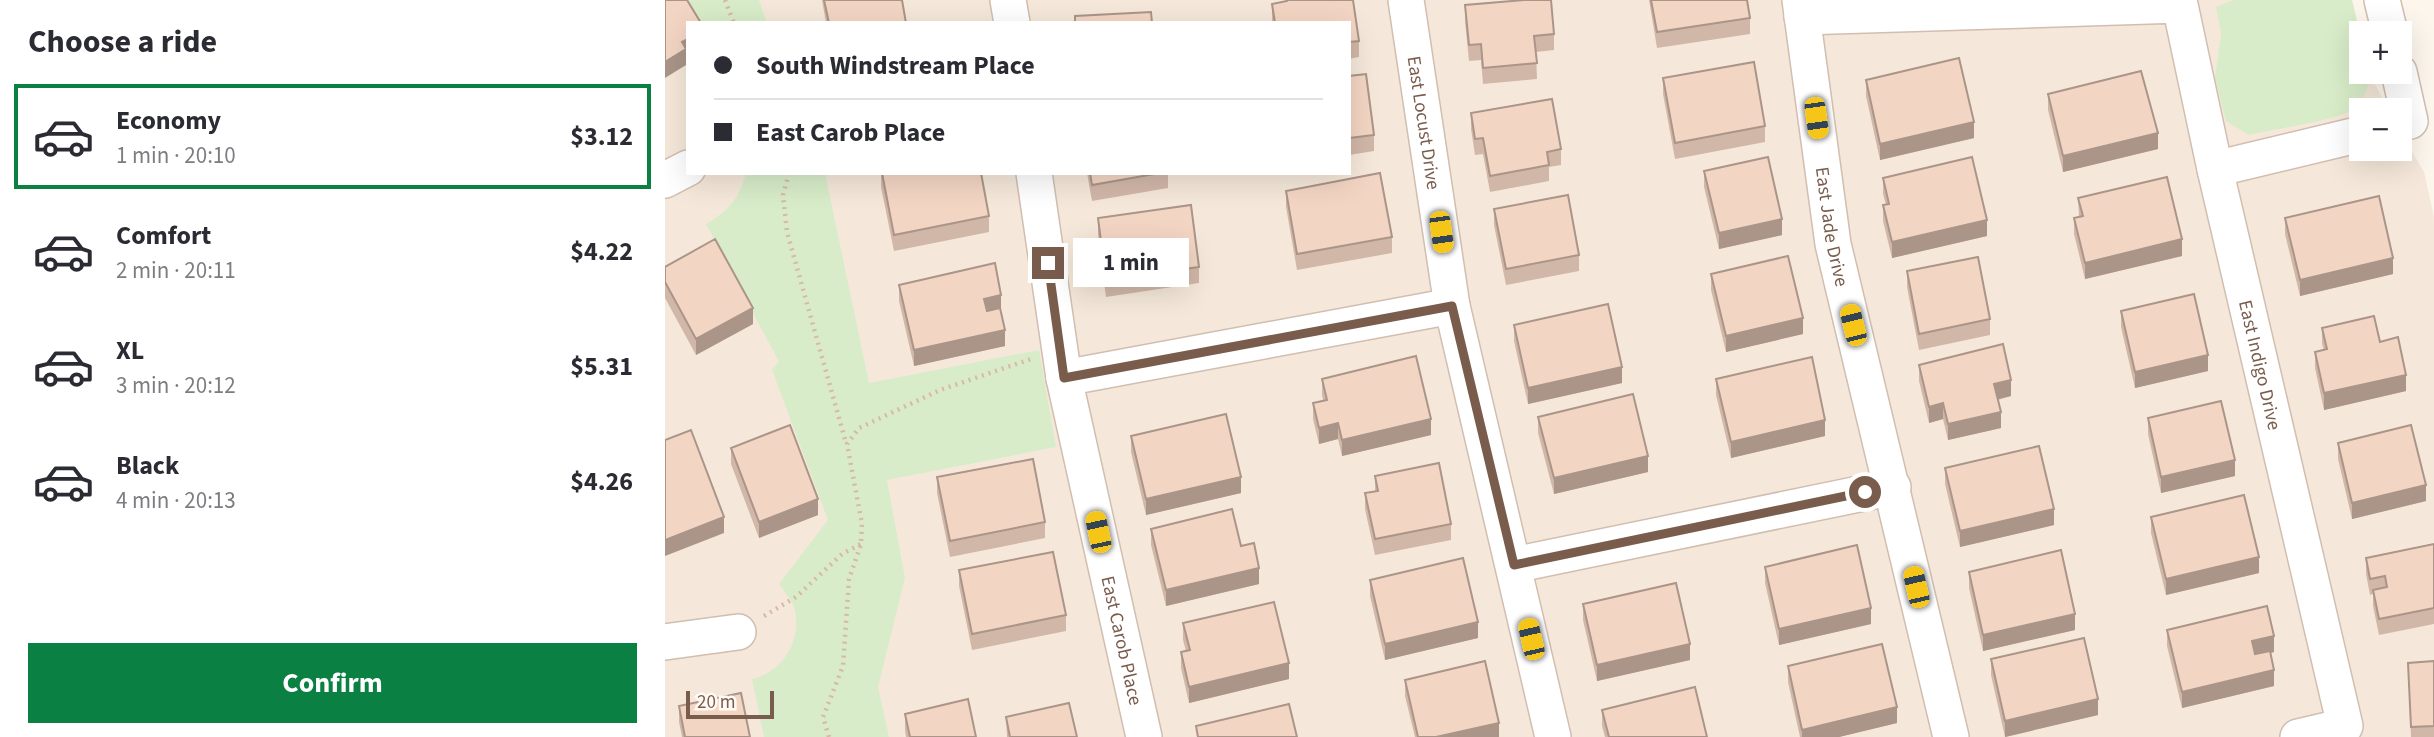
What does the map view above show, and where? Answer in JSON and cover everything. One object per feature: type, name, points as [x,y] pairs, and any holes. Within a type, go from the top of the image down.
[{"type":"street","points":[[1008,0],[1012,21]]},
{"type":"street","name":"East Locust Drive","points":[[1406,0],[1452,306],[1553,737]]},
{"type":"street","points":[[2382,0],[2387,21]]},
{"type":"street","name":"East Indigo Drive","points":[[1801,8],[2180,5],[2215,169],[2345,726],[2298,737]]},
{"type":"street","name":"East Jade Drive","points":[[1801,8],[1833,244],[1951,737]]},
{"type":"street","points":[[2215,169],[2349,137]]},
{"type":"street","points":[[665,180],[686,169]]},
{"type":"street","name":"East Carob Place","points":[[1034,175],[1063,366],[1144,737]]},
{"type":"street","points":[[1063,366],[1452,306]]},
{"type":"street","points":[[1514,565],[1893,487]]},
{"type":"street","points":[[665,642],[738,632]]},
{"type":"path","points":[[725,0],[733,21]]},
{"type":"path","points":[[788,175],[783,195],[786,232],[847,444],[862,524],[861,544],[849,579],[843,666],[823,717],[829,737]]},
{"type":"path","points":[[847,444],[859,428],[940,390],[1034,358],[1063,366]]},
{"type":"path","points":[[738,632],[796,597],[842,554],[861,544]]},
{"type":"shaded area","points":[[665,0],[2352,0],[2357,21],[2349,21],[2349,84],[2375,84],[2382,98],[2349,98],[2349,161],[2412,161],[2412,151],[2424,172],[2434,217],[2434,737],[665,737]]},
{"type":"green space","points":[[688,0],[759,0],[766,21],[701,21]]},
{"type":"green space","points":[[2233,0],[2352,0],[2357,21],[2349,21],[2349,84],[2368,84],[2362,98],[2349,98],[2349,112],[2332,118],[2249,135],[2226,121],[2215,78],[2221,34],[2216,7]]},
{"type":"green space","points":[[745,175],[825,175],[869,383],[1039,350],[1056,447],[887,480],[905,578],[878,687],[889,737],[764,737],[752,679],[763,675],[781,662],[788,653],[796,631],[794,607],[779,584],[828,520],[772,370],[779,362],[706,224],[732,203]]},
{"type":"building","points":[[665,0],[687,0],[700,21],[686,21],[686,40],[682,42],[686,49],[665,62]]},
{"type":"building","points":[[824,0],[902,0],[906,21],[829,21]]},
{"type":"building","points":[[1353,0],[1359,41],[1351,42],[1351,21],[1275,21],[1272,4],[1287,1]]},
{"type":"building","points":[[1551,0],[1554,34],[1534,36],[1537,63],[1483,68],[1481,44],[1469,45],[1465,5]]},
{"type":"building","points":[[1651,0],[1747,0],[1750,18],[1657,32]]},
{"type":"building","points":[[1151,12],[1152,21],[1075,21],[1075,16]]},
{"type":"building","points":[[1959,58],[1974,122],[1880,144],[1866,80]]},
{"type":"building","points":[[1754,62],[1765,126],[1675,143],[1663,78]]},
{"type":"building","points":[[2141,71],[2158,133],[2063,156],[2048,94]]},
{"type":"building","points":[[1366,74],[1374,135],[1351,138],[1351,76]]},
{"type":"building","points":[[1552,99],[1561,149],[1547,152],[1549,165],[1490,176],[1483,138],[1475,139],[1471,113]]},
{"type":"building","points":[[1768,157],[1782,219],[1719,233],[1704,171]]},
{"type":"building","points":[[1972,157],[1987,220],[1892,242],[1883,205],[1889,204],[1883,178]]},
{"type":"building","points":[[1380,173],[1392,237],[1297,254],[1286,191]]},
{"type":"building","points":[[882,175],[981,175],[989,216],[894,235]]},
{"type":"building","points":[[1090,175],[1149,175],[1092,185]]},
{"type":"building","points":[[2167,177],[2182,239],[2085,263],[2074,218],[2083,216],[2078,198]]},
{"type":"building","points":[[1568,195],[1579,255],[1506,269],[1494,209]]},
{"type":"building","points":[[2379,196],[2393,258],[2300,280],[2285,218]]},
{"type":"building","points":[[1191,205],[1199,267],[1106,280],[1098,218]]},
{"type":"building","points":[[715,239],[753,308],[696,339],[665,282],[665,267]]},
{"type":"building","points":[[1788,256],[1803,318],[1726,336],[1711,274]]},
{"type":"building","points":[[1978,257],[1990,319],[1919,334],[1907,271]]},
{"type":"building","points":[[995,263],[1001,295],[984,299],[987,311],[1000,308],[1005,330],[914,350],[899,285]]},
{"type":"building","points":[[2194,294],[2208,355],[2135,372],[2121,311]]},
{"type":"building","points":[[1608,304],[1622,367],[1528,388],[1514,325]]},
{"type":"building","points":[[2374,316],[2380,342],[2398,337],[2406,375],[2324,393],[2315,352],[2327,349],[2322,328]]},
{"type":"building","points":[[2003,344],[2011,380],[1994,384],[2001,412],[1948,424],[1943,403],[1929,407],[1919,365]]},
{"type":"building","points":[[1416,356],[1431,419],[1342,440],[1338,423],[1319,428],[1313,403],[1327,400],[1322,379]]},
{"type":"building","points":[[1812,357],[1825,420],[1731,442],[1716,379]]},
{"type":"building","points":[[1633,394],[1648,456],[1554,478],[1538,417]]},
{"type":"building","points":[[2221,401],[2235,460],[2161,477],[2148,418]]},
{"type":"building","points":[[1226,414],[1241,477],[1146,499],[1131,436]]},
{"type":"building","points":[[790,425],[818,499],[759,522],[731,448]]},
{"type":"building","points":[[2411,425],[2426,485],[2352,503],[2338,443]]},
{"type":"building","points":[[691,430],[724,517],[665,540],[665,440]]},
{"type":"building","points":[[2039,446],[2054,509],[1960,531],[1945,468]]},
{"type":"building","points":[[1033,459],[1045,522],[950,541],[937,477]]},
{"type":"building","points":[[1439,463],[1451,524],[1375,539],[1365,493],[1378,491],[1375,476]]},
{"type":"building","points":[[2244,495],[2259,557],[2166,579],[2151,517]]},
{"type":"building","points":[[1232,509],[1241,546],[1254,543],[1259,568],[1166,590],[1151,529]]},
{"type":"building","points":[[2434,544],[2434,608],[2379,619],[2373,590],[2387,587],[2385,576],[2370,579],[2366,558]]},
{"type":"building","points":[[1857,545],[1871,608],[1779,629],[1765,567]]},
{"type":"building","points":[[2061,550],[2075,614],[1983,635],[1969,572]]},
{"type":"building","points":[[1053,552],[1066,615],[972,634],[959,570]]},
{"type":"building","points":[[1463,558],[1478,622],[1385,644],[1370,580]]},
{"type":"building","points":[[1676,583],[1690,644],[1597,665],[1583,604]]},
{"type":"building","points":[[1274,602],[1289,663],[1189,687],[1181,652],[1190,650],[1183,623]]},
{"type":"building","points":[[2267,606],[2274,636],[2252,641],[2255,654],[2270,651],[2274,670],[2182,692],[2167,630]]},
{"type":"building","points":[[2084,638],[2098,699],[2005,721],[1991,659]]},
{"type":"building","points":[[1882,644],[1897,707],[1802,730],[1788,666]]},
{"type":"building","points":[[1485,661],[1499,723],[1436,737],[1418,737],[1405,680]]},
{"type":"building","points":[[2434,661],[2434,726],[2411,727],[2408,663]]},
{"type":"building","points":[[1695,687],[1707,737],[1609,737],[1602,710]]},
{"type":"building","points":[[741,693],[750,737],[685,737],[679,706]]},
{"type":"building","points":[[968,699],[976,737],[910,737],[905,714]]},
{"type":"building","points":[[1069,703],[1077,737],[1010,737],[1006,717]]},
{"type":"building","points":[[1289,704],[1297,737],[1198,737],[1196,726]]},
{"type":"route","points":[[1048,263],[1064,378],[1452,306],[1514,565],[1865,492]]}]
